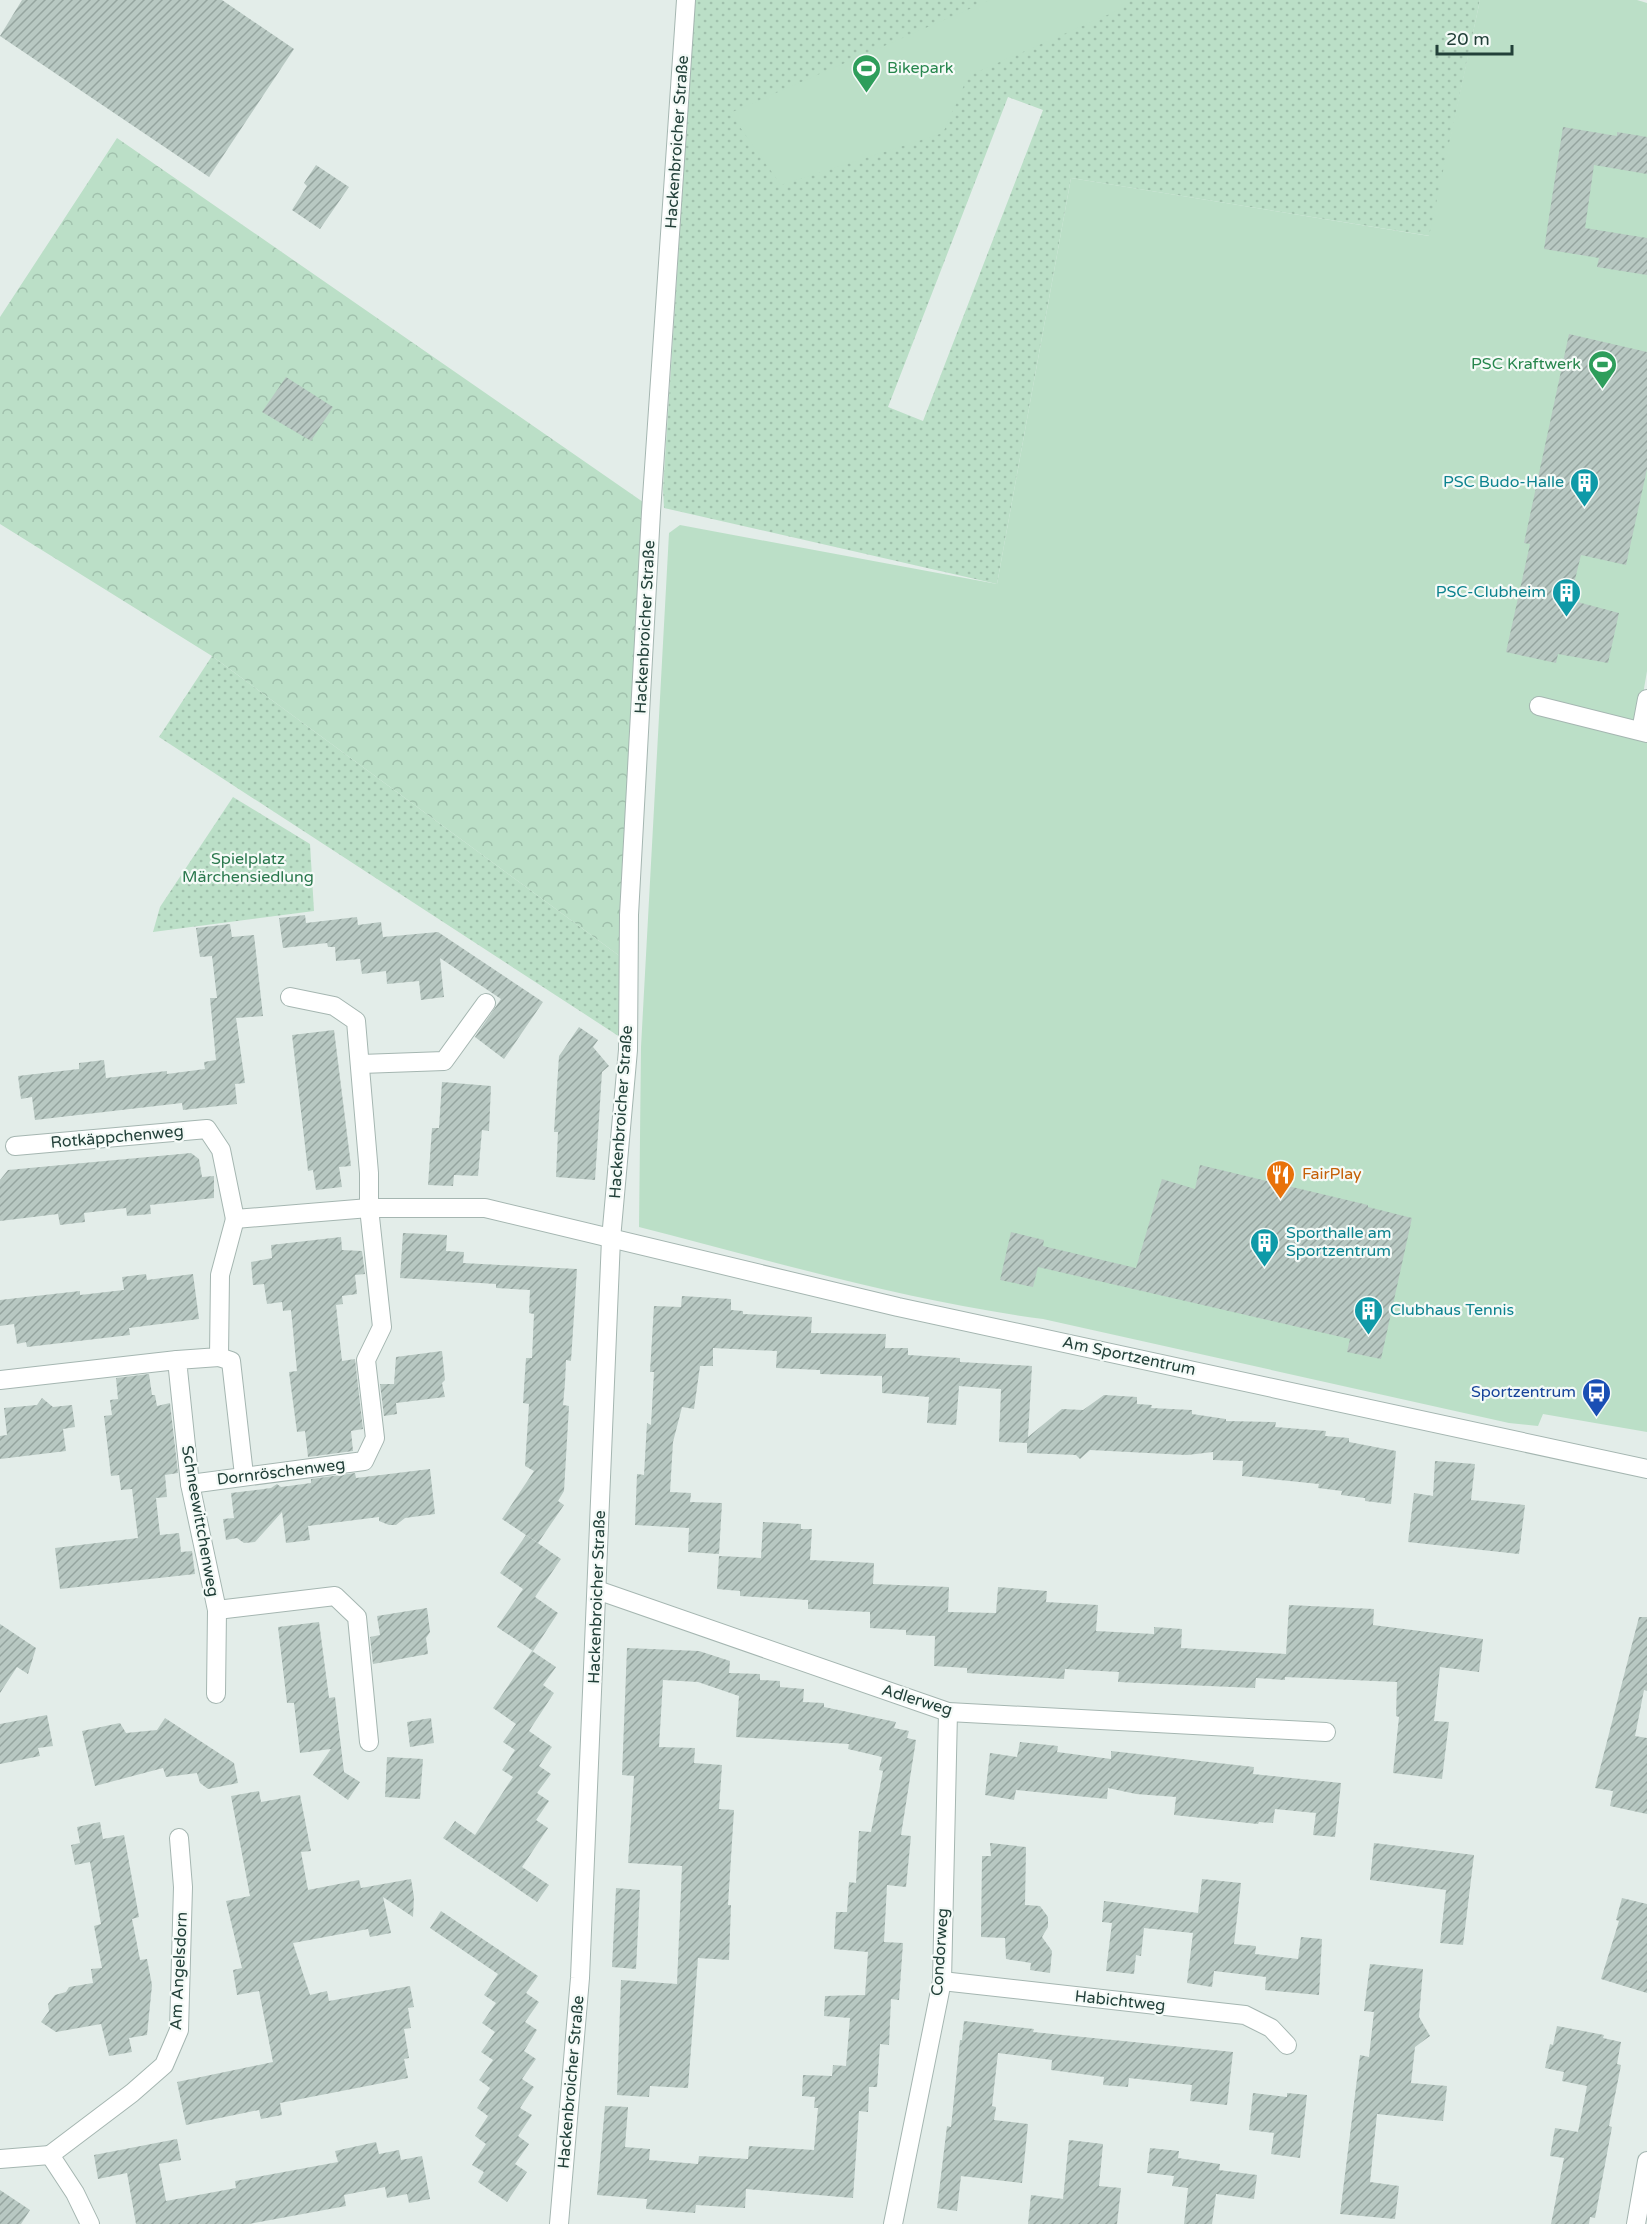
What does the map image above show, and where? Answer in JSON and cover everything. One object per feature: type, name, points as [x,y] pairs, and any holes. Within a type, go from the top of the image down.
[{"type":"street","name":"Hackenbroicher Straße","points":[[559,2224],[580,1978],[611,1239],[628,1050],[629,903],[651,524],[686,0]]},
{"type":"street","points":[[1539,706],[1644,732],[1647,699]]},
{"type":"street","points":[[290,997],[334,1006],[356,1021],[369,1173],[369,1208]]},
{"type":"street","points":[[361,1064],[444,1061],[486,1003]]},
{"type":"street","name":"Rotkäppchenweg","points":[[15,1146],[207,1130],[221,1150],[235,1219]]},
{"type":"street","points":[[219,1357],[220,1275],[235,1219],[369,1208],[484,1208],[611,1239]]},
{"type":"street","name":"Dornröschenweg","points":[[190,1484],[244,1475],[364,1461],[375,1438],[366,1360],[382,1327],[369,1208]]},
{"type":"street","name":"Am Sportzentrum","points":[[611,1239],[898,1307],[1647,1469]]},
{"type":"street","points":[[0,1380],[177,1360],[219,1357],[231,1361],[244,1475]]},
{"type":"street","name":"Schneewittchenweg","points":[[177,1360],[190,1484],[217,1610],[216,1694]]},
{"type":"street","name":"Adlerweg","points":[[597,1590],[948,1712],[1326,1732]]},
{"type":"street","name":"Schneewittchenweg","points":[[217,1610],[335,1596],[357,1617],[369,1742]]},
{"type":"street","name":"Condorweg","points":[[893,2224],[942,1981],[948,1712]]},
{"type":"street","name":"Am Angelsdorn","points":[[50,2155],[132,2093],[164,2065],[179,2030],[183,1887],[179,1838]]},
{"type":"street","name":"Habichtweg","points":[[942,1981],[1245,2015],[1271,2028],[1287,2045]]},
{"type":"street","points":[[0,2159],[50,2155],[75,2193],[90,2224]]},
{"type":"street","points":[[1636,2224],[1647,2161]]},
{"type":"green space","points":[[695,0],[1480,0],[1430,236],[1071,178],[997,584],[664,508],[663,489]],"holes":[[[1008,97],[1043,110],[923,421],[888,407]]]},
{"type":"green space","name":"Bikepark","points":[[990,0],[1121,0],[1121,9],[968,76],[943,133],[781,185],[730,113]]},
{"type":"green space","points":[[1480,0],[1637,0],[1647,3],[1647,671],[1637,730],[1647,733],[1647,1432],[1543,1414],[1538,1426],[1509,1423],[1043,1319],[890,1291],[639,1227],[641,1047],[669,533],[680,525],[997,584],[1071,178],[1429,236]]},
{"type":"green space","points":[[117,138],[643,502],[621,957],[212,656],[0,524],[0,317]]},
{"type":"green space","points":[[212,656],[621,957],[623,1039],[159,737]]},
{"type":"green space","name":"Spielplatz Märchensiedlung","points":[[233,797],[310,844],[314,911],[153,932],[160,907]]},
{"type":"building","points":[[22,0],[222,0],[294,49],[209,177],[0,36]]},
{"type":"building","points":[[1563,127],[1617,136],[1617,132],[1647,137],[1647,174],[1594,165],[1585,228],[1647,238],[1647,275],[1597,267],[1599,258],[1544,249]]},
{"type":"building","points":[[316,165],[349,187],[320,229],[292,210],[307,186],[304,183]]},
{"type":"building","points":[[1569,334],[1647,352],[1647,469],[1626,565],[1581,555],[1570,600],[1619,613],[1608,663],[1558,654],[1556,663],[1506,652],[1530,544],[1524,543]]},
{"type":"building","points":[[286,377],[333,407],[311,441],[262,412]]},
{"type":"building","points":[[305,915],[306,923],[357,917],[358,925],[381,922],[383,937],[438,932],[543,1002],[504,1059],[475,1037],[501,999],[440,958],[444,997],[421,1000],[419,981],[387,984],[386,971],[362,974],[360,959],[336,961],[335,947],[328,947],[327,943],[283,948],[279,918]]},
{"type":"building","points":[[230,924],[232,937],[254,935],[263,1016],[236,1018],[245,1083],[235,1084],[237,1104],[183,1110],[182,1103],[35,1120],[32,1097],[21,1099],[18,1076],[79,1069],[79,1063],[104,1060],[106,1078],[167,1071],[167,1074],[205,1069],[204,1062],[216,1060],[210,998],[217,998],[212,956],[200,957],[196,928]]},
{"type":"building","points":[[579,1027],[598,1040],[593,1047],[609,1066],[602,1072],[595,1180],[556,1177],[558,1132],[554,1132],[559,1056]]},
{"type":"building","points":[[334,1030],[351,1166],[339,1167],[342,1187],[316,1190],[313,1170],[308,1171],[292,1035]]},
{"type":"building","points":[[442,1082],[491,1086],[489,1131],[482,1130],[478,1176],[454,1175],[453,1186],[428,1185],[432,1128],[439,1128]]},
{"type":"building","points":[[191,1153],[199,1159],[202,1177],[214,1176],[214,1198],[150,1205],[151,1214],[127,1216],[126,1208],[84,1213],[85,1222],[60,1225],[58,1214],[0,1221],[0,1180],[8,1170]]},
{"type":"building","points":[[1200,1165],[1368,1205],[1368,1207],[1412,1218],[1381,1359],[1347,1352],[1350,1339],[1038,1267],[1033,1287],[1000,1280],[1011,1232],[1044,1240],[1043,1246],[1136,1268],[1162,1179],[1195,1189]]},
{"type":"building","points":[[403,1233],[447,1235],[446,1251],[464,1252],[463,1263],[577,1269],[571,1361],[566,1360],[563,1405],[569,1406],[564,1491],[558,1501],[564,1505],[538,1543],[502,1519],[534,1471],[525,1466],[529,1404],[523,1403],[526,1358],[532,1358],[534,1314],[529,1313],[530,1290],[496,1288],[496,1284],[400,1278]]},
{"type":"building","points":[[341,1237],[342,1250],[362,1251],[365,1274],[355,1275],[357,1294],[342,1296],[343,1304],[336,1305],[342,1361],[355,1359],[363,1429],[351,1431],[353,1451],[308,1457],[305,1431],[297,1432],[289,1372],[297,1371],[291,1310],[283,1311],[282,1302],[267,1304],[264,1284],[253,1285],[251,1262],[272,1258],[271,1245]]},
{"type":"building","points":[[146,1274],[147,1280],[193,1274],[199,1319],[129,1328],[130,1335],[27,1347],[26,1342],[17,1344],[14,1324],[0,1326],[0,1300],[80,1291],[80,1295],[124,1290],[122,1277]]},
{"type":"building","points":[[682,1296],[731,1299],[731,1310],[743,1311],[743,1314],[812,1317],[811,1333],[886,1334],[885,1348],[908,1348],[908,1355],[960,1358],[960,1362],[1032,1366],[1028,1437],[1062,1409],[1083,1410],[1104,1395],[1137,1397],[1137,1404],[1152,1405],[1151,1408],[1192,1410],[1192,1414],[1226,1419],[1226,1421],[1276,1422],[1275,1427],[1326,1431],[1325,1436],[1349,1438],[1349,1442],[1396,1451],[1391,1504],[1341,1495],[1342,1491],[1318,1488],[1319,1484],[1242,1476],[1243,1461],[1213,1460],[1213,1452],[1187,1455],[1090,1450],[1080,1459],[1076,1455],[1027,1453],[1027,1443],[999,1442],[1001,1389],[959,1386],[956,1425],[927,1423],[929,1397],[882,1393],[882,1376],[820,1374],[820,1370],[776,1368],[777,1351],[713,1348],[713,1366],[700,1366],[694,1409],[682,1407],[673,1442],[670,1492],[691,1493],[690,1502],[722,1503],[719,1554],[688,1552],[689,1528],[635,1525],[637,1474],[644,1475],[647,1423],[651,1425],[654,1372],[650,1372],[654,1306],[681,1307]]},
{"type":"building","points":[[442,1351],[445,1380],[442,1383],[445,1397],[396,1403],[397,1414],[384,1416],[380,1384],[394,1384],[396,1357]]},
{"type":"building","points":[[149,1374],[152,1395],[155,1395],[157,1406],[170,1403],[178,1473],[165,1475],[167,1497],[156,1498],[160,1535],[179,1533],[181,1552],[192,1551],[195,1574],[60,1589],[55,1548],[138,1538],[132,1489],[121,1490],[119,1475],[111,1476],[104,1416],[112,1415],[110,1400],[118,1399],[116,1378]]},
{"type":"building","points":[[42,1398],[53,1407],[72,1405],[75,1427],[63,1429],[66,1451],[0,1459],[0,1436],[7,1435],[4,1408],[37,1405]]},
{"type":"building","points":[[1435,1461],[1475,1464],[1471,1500],[1525,1505],[1519,1554],[1408,1542],[1414,1493],[1433,1496]]},
{"type":"building","points":[[430,1469],[435,1514],[405,1518],[396,1525],[379,1521],[379,1517],[308,1526],[310,1540],[286,1543],[282,1512],[255,1542],[244,1543],[237,1538],[226,1540],[223,1519],[234,1518],[231,1493],[271,1488],[277,1484],[281,1487],[311,1483],[311,1479],[355,1473],[356,1478]]},
{"type":"building","points":[[763,1522],[801,1524],[801,1529],[812,1529],[810,1560],[874,1563],[873,1584],[949,1587],[948,1612],[996,1613],[998,1587],[1047,1591],[1046,1602],[1098,1605],[1096,1631],[1154,1634],[1154,1627],[1182,1629],[1181,1648],[1286,1654],[1289,1605],[1374,1609],[1373,1625],[1483,1639],[1479,1672],[1440,1667],[1434,1721],[1449,1722],[1442,1779],[1393,1773],[1399,1717],[1396,1716],[1397,1682],[1285,1677],[1285,1680],[1256,1678],[1255,1688],[1118,1682],[1119,1672],[1065,1669],[1064,1679],[967,1673],[967,1668],[934,1666],[935,1636],[906,1635],[906,1630],[870,1628],[870,1612],[808,1609],[808,1600],[740,1596],[740,1591],[717,1589],[719,1556],[761,1558]]},
{"type":"building","points":[[526,1535],[561,1559],[535,1597],[558,1613],[533,1651],[497,1627],[523,1589],[500,1573]]},
{"type":"building","points":[[427,1608],[430,1632],[426,1638],[428,1654],[373,1664],[370,1637],[380,1635],[377,1616]]},
{"type":"building","points":[[1639,1617],[1647,1617],[1647,1691],[1644,1690],[1635,1736],[1647,1738],[1647,1814],[1610,1806],[1613,1791],[1595,1788]]},
{"type":"building","points":[[319,1622],[329,1698],[335,1697],[344,1772],[360,1782],[348,1800],[313,1775],[331,1749],[300,1753],[294,1703],[287,1703],[278,1627]]},
{"type":"building","points":[[0,1624],[36,1648],[28,1674],[17,1667],[0,1693]]},
{"type":"building","points":[[627,1648],[699,1651],[730,1661],[729,1673],[760,1674],[760,1680],[780,1681],[780,1687],[804,1689],[803,1702],[824,1703],[824,1707],[896,1722],[894,1728],[909,1731],[907,1738],[916,1740],[901,1835],[911,1836],[906,1887],[887,1885],[884,1942],[903,1943],[899,2000],[891,1999],[889,2045],[880,2044],[877,2087],[869,2087],[868,2112],[859,2111],[853,2198],[746,2189],[745,2208],[696,2205],[695,2213],[646,2209],[647,2199],[597,2195],[605,2106],[628,2107],[625,2147],[650,2149],[649,2160],[698,2164],[699,2156],[748,2159],[749,2146],[814,2150],[818,2108],[814,2108],[815,2097],[802,2096],[803,2075],[832,2076],[833,2065],[846,2066],[850,2018],[824,2016],[825,1996],[865,1995],[868,1952],[834,1949],[836,1912],[847,1912],[849,1882],[856,1883],[859,1831],[871,1832],[883,1771],[879,1770],[882,1757],[848,1749],[849,1744],[736,1737],[739,1696],[698,1682],[663,1680],[659,1747],[695,1748],[694,1763],[722,1765],[719,1809],[734,1810],[728,1905],[731,1905],[729,1960],[698,1958],[688,2088],[650,2086],[649,2097],[617,2095],[621,1980],[677,1984],[682,1866],[628,1863],[634,1776],[622,1775]]},
{"type":"building","points":[[532,1651],[556,1667],[543,1685],[554,1693],[529,1731],[552,1747],[539,1766],[551,1774],[537,1793],[549,1801],[536,1820],[548,1828],[522,1867],[549,1885],[537,1902],[443,1838],[455,1821],[475,1835],[513,1777],[502,1770],[515,1750],[503,1742],[516,1724],[493,1708]]},
{"type":"building","points":[[47,1715],[53,1746],[38,1748],[40,1756],[0,1764],[0,1724]]},
{"type":"building","points":[[165,1718],[234,1763],[238,1783],[208,1789],[200,1783],[197,1773],[166,1777],[163,1768],[95,1786],[82,1731],[120,1723],[126,1733],[157,1730]]},
{"type":"building","points":[[431,1718],[434,1743],[410,1747],[407,1722]]},
{"type":"building","points":[[1020,1742],[1058,1746],[1057,1752],[1111,1759],[1111,1751],[1254,1767],[1253,1774],[1341,1783],[1335,1837],[1313,1835],[1316,1813],[1275,1809],[1273,1823],[1259,1822],[1258,1824],[1174,1815],[1176,1797],[1136,1794],[1108,1788],[1107,1799],[1016,1790],[1014,1800],[985,1795],[990,1753],[1017,1757]]},
{"type":"building","points":[[387,1757],[423,1759],[420,1799],[385,1797]]},
{"type":"building","points":[[259,1791],[261,1802],[300,1795],[311,1851],[301,1852],[308,1890],[359,1880],[361,1888],[411,1879],[414,1897],[413,1917],[383,1897],[391,1933],[370,1937],[368,1929],[293,1943],[310,1995],[327,1991],[329,2001],[410,1986],[414,2007],[408,2008],[411,2028],[404,2029],[409,2058],[404,2059],[408,2078],[280,2103],[282,2115],[261,2119],[259,2110],[186,2125],[177,2082],[273,2062],[259,1991],[237,1995],[233,1970],[242,1968],[226,1901],[250,1896],[231,1796]]},
{"type":"building","points":[[100,1822],[103,1839],[124,1835],[139,1917],[132,1919],[140,1960],[147,1959],[152,1985],[147,2035],[129,2038],[132,2052],[109,2056],[101,2024],[56,2032],[41,2022],[49,2011],[48,2004],[55,1995],[66,1992],[69,1987],[93,1983],[91,1969],[102,1968],[94,1926],[101,1924],[90,1862],[75,1865],[71,1845],[80,1843],[77,1827]]},
{"type":"building","points":[[990,1843],[1026,1847],[1025,1905],[1040,1906],[1048,1917],[1048,1927],[1042,1937],[1052,1951],[1050,1973],[1030,1970],[1031,1963],[1006,1959],[1005,1938],[981,1937],[982,1856],[991,1856]]},
{"type":"building","points":[[1374,1843],[1474,1855],[1463,1945],[1440,1943],[1446,1890],[1370,1880]]},
{"type":"building","points":[[1202,1879],[1241,1883],[1234,1944],[1256,1946],[1255,1954],[1298,1959],[1301,1937],[1322,1939],[1319,1995],[1265,1990],[1266,1977],[1214,1971],[1212,1987],[1187,1983],[1193,1933],[1144,1928],[1141,1956],[1136,1955],[1134,1974],[1106,1971],[1112,1923],[1102,1922],[1104,1901],[1198,1913]]},
{"type":"building","points":[[616,1888],[640,1890],[636,1969],[612,1967]]},
{"type":"building","points":[[1622,1898],[1647,1904],[1647,1993],[1601,1979],[1619,1921],[1616,1920]]},
{"type":"building","points":[[441,1911],[538,1976],[526,1993],[539,2002],[525,2022],[537,2030],[524,2051],[536,2059],[522,2079],[534,2087],[520,2108],[532,2115],[518,2136],[529,2144],[515,2164],[527,2172],[507,2202],[478,2182],[484,2172],[472,2165],[486,2144],[475,2136],[488,2116],[477,2108],[490,2088],[479,2080],[493,2060],[481,2052],[495,2032],[482,2023],[496,2003],[484,1995],[498,1974],[430,1928]]},
{"type":"building","points":[[1370,1964],[1423,1969],[1419,2017],[1430,2036],[1415,2047],[1411,2083],[1447,2086],[1443,2121],[1377,2114],[1370,2182],[1399,2186],[1395,2219],[1340,2214],[1360,2055],[1369,2057],[1374,2012],[1364,2011]]},
{"type":"building","points":[[964,2021],[1034,2029],[1033,2032],[1233,2052],[1227,2105],[1190,2101],[1192,2085],[1129,2078],[1128,2087],[1103,2085],[1104,2077],[1051,2070],[1052,2060],[998,2053],[992,2106],[996,2107],[994,2120],[1028,2124],[1022,2183],[961,2176],[957,2211],[937,2208],[947,2126],[951,2127]]},
{"type":"building","points":[[1557,2026],[1604,2035],[1603,2038],[1621,2042],[1617,2064],[1621,2065],[1609,2126],[1612,2127],[1595,2218],[1590,2217],[1589,2224],[1551,2224],[1564,2158],[1550,2156],[1555,2128],[1578,2132],[1587,2086],[1562,2081],[1564,2072],[1545,2068]]},
{"type":"building","points":[[1253,2093],[1287,2097],[1287,2093],[1307,2095],[1300,2158],[1271,2154],[1274,2133],[1249,2130]]},
{"type":"building","points":[[177,2139],[181,2160],[159,2164],[166,2201],[236,2188],[235,2181],[338,2162],[335,2151],[376,2142],[379,2154],[399,2150],[401,2160],[422,2156],[430,2199],[409,2203],[407,2194],[387,2198],[385,2187],[344,2195],[346,2206],[249,2224],[136,2224],[127,2173],[98,2179],[94,2155]]},
{"type":"building","points":[[1069,2140],[1103,2144],[1099,2186],[1121,2188],[1117,2224],[1028,2224],[1031,2195],[1063,2199]]},
{"type":"building","points":[[1150,2148],[1179,2151],[1178,2158],[1220,2164],[1219,2170],[1257,2175],[1254,2199],[1216,2194],[1212,2224],[1184,2224],[1188,2188],[1172,2186],[1174,2176],[1147,2173]]},
{"type":"building","points":[[0,2190],[30,2210],[21,2224],[0,2224]]},
{"type":"place","name":"Bikepark","points":[[866,94]]},
{"type":"place","name":"PSC Kraftwerk","points":[[1602,390]]},
{"type":"place","name":"PSC Budo-Halle","points":[[1585,508]]},
{"type":"place","name":"PSC-Clubheim","points":[[1567,618]]},
{"type":"place","name":"FairPlay","points":[[1281,1200]]},
{"type":"place","name":"Sporthalle am Sportzentrum","points":[[1265,1268]]},
{"type":"place","name":"Clubhaus Tennis","points":[[1369,1336]]},
{"type":"place","name":"Sportzentrum","points":[[1597,1418]]}]
